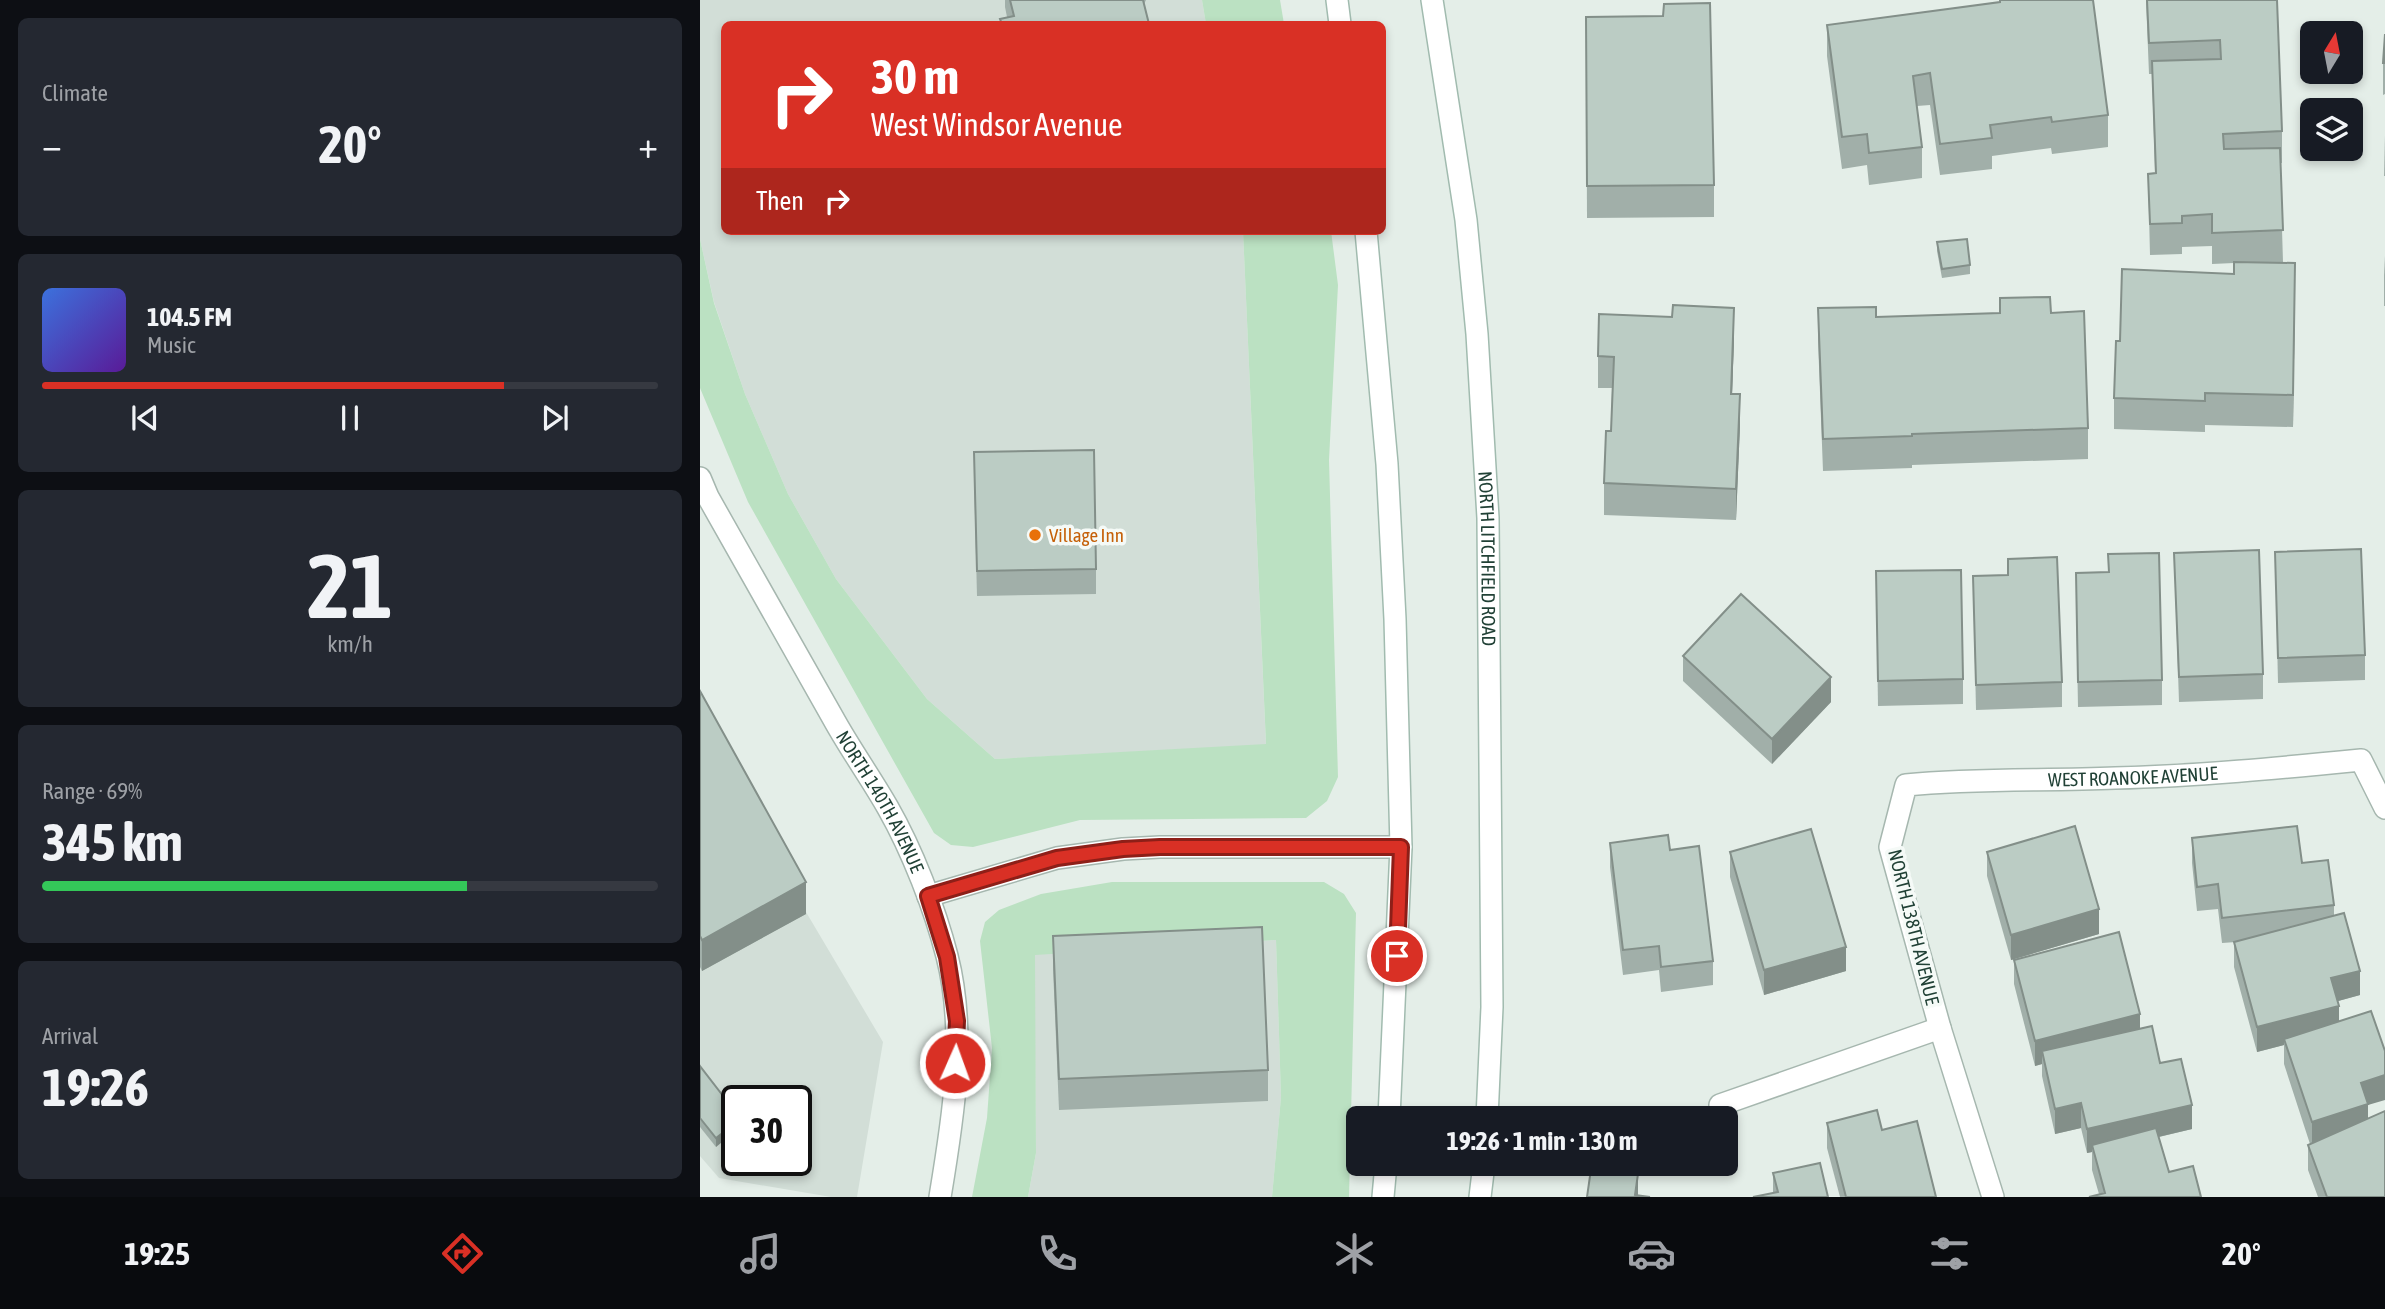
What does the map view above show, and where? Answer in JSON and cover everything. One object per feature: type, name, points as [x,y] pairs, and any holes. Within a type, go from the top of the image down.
[{"type":"street","points":[[1337,0],[1340,21]]},
{"type":"street","name":"NORTH LITCHFIELD ROAD","points":[[1432,0],[1466,220],[1477,334],[1489,518],[1492,1007],[1488,1106]]},
{"type":"street","points":[[1366,235],[1387,464],[1401,847],[1390,1106]]},
{"type":"street","name":"NORTH 140TH AVENUE","points":[[700,478],[708,497],[817,690],[889,810],[928,896],[947,957],[957,1021],[949,1142],[940,1197]]},
{"type":"street","name":"WEST ROANOKE AVENUE","points":[[1906,785],[1959,780],[2116,778],[2273,769],[2361,760],[2385,808]]},
{"type":"street","name":"NORTH 138TH AVENUE","points":[[1906,785],[1890,847],[1940,1028],[1993,1197]]},
{"type":"street","points":[[928,896],[1057,858],[1123,849],[1401,847]]},
{"type":"street","name":"NORTH 138TH AVENUE","points":[[1720,1105],[1940,1028]]},
{"type":"street","points":[[1383,1197],[1385,1176]]},
{"type":"street","points":[[1480,1197],[1482,1176]]},
{"type":"shaded area","points":[[700,0],[1202,0],[1206,21],[721,21],[721,235],[1243,235],[1266,745],[995,759],[927,699],[836,579],[788,494],[745,394],[714,302],[700,239]]},
{"type":"shaded area","points":[[700,733],[883,1042],[857,1197],[831,1197],[719,1178],[700,1156]]},
{"type":"shaded area","points":[[1276,940],[1281,1097],[1272,1197],[1028,1197],[1036,1153],[1034,954]]},
{"type":"green space","points":[[1202,0],[1280,0],[1284,21],[1206,21]]},
{"type":"green space","points":[[1243,235],[1332,235],[1338,285],[1329,460],[1338,777],[1327,801],[1306,818],[1080,820],[973,847],[951,845],[934,833],[748,502],[700,388],[700,239],[714,303],[745,394],[788,494],[836,579],[927,699],[995,759],[1266,744]]},
{"type":"green space","points":[[1112,882],[1324,882],[1344,894],[1356,913],[1351,1106],[1346,1106],[1346,1176],[1350,1176],[1349,1197],[1272,1197],[1281,1097],[1276,940],[1035,955],[1036,1153],[1028,1197],[972,1197],[987,1118],[992,1048],[980,941],[985,922],[999,910],[1041,894]]},
{"type":"building","points":[[1010,0],[1143,0],[1148,21],[1000,19],[1014,16]]},
{"type":"building","points":[[2000,0],[2093,0],[2108,115],[2052,122],[2051,117],[1990,125],[1992,138],[1940,144],[1930,73],[1913,76],[1922,147],[1869,153],[1867,134],[1842,137],[1827,25]]},
{"type":"building","points":[[2147,0],[2277,0],[2282,131],[2223,134],[2224,149],[2280,148],[2283,230],[2212,233],[2212,214],[2182,216],[2182,223],[2150,224],[2148,174],[2156,173],[2152,61],[2221,59],[2220,40],[2149,43]]},
{"type":"building","points":[[1710,3],[1714,185],[1587,186],[1586,17],[1663,16],[1664,4]]},
{"type":"building","points":[[1967,239],[1970,265],[1942,269],[1937,242]]},
{"type":"building","points":[[2234,262],[2295,263],[2293,395],[2205,393],[2205,401],[2114,398],[2116,341],[2120,341],[2122,269],[2234,274]]},
{"type":"building","points":[[2050,297],[2051,313],[2084,311],[2088,428],[1823,439],[1818,308],[1876,307],[1876,317],[2000,313],[2000,298]]},
{"type":"building","points":[[1673,305],[1734,308],[1731,394],[1740,394],[1736,489],[1604,483],[1606,431],[1611,431],[1614,357],[1598,356],[1599,314],[1672,317]]},
{"type":"building","name":"Village Inn","points":[[1094,450],[1096,569],[977,571],[974,452]]},
{"type":"building","points":[[2361,549],[2365,655],[2278,658],[2275,552]]},
{"type":"building","points":[[2259,550],[2263,674],[2179,677],[2174,553]]},
{"type":"building","points":[[2159,553],[2162,680],[2078,682],[2076,573],[2109,572],[2108,554]]},
{"type":"building","points":[[2057,557],[2062,682],[1976,685],[1973,576],[2008,575],[2008,559]]},
{"type":"building","points":[[1961,570],[1963,679],[1878,681],[1876,571]]},
{"type":"building","points":[[1741,594],[1831,677],[1772,739],[1683,656]]},
{"type":"building","points":[[700,691],[806,882],[702,940],[700,936]]},
{"type":"building","points":[[2075,826],[2099,909],[2011,935],[1987,852]]},
{"type":"building","points":[[2297,826],[2302,863],[2328,860],[2334,905],[2222,918],[2218,884],[2197,887],[2192,838]]},
{"type":"building","points":[[1811,829],[1846,947],[1764,970],[1730,852]]},
{"type":"building","points":[[1668,835],[1670,850],[1699,846],[1713,961],[1661,967],[1659,946],[1623,950],[1610,843]]},
{"type":"building","points":[[2344,913],[2360,971],[2331,978],[2339,1006],[2257,1027],[2234,942]]},
{"type":"building","points":[[1262,927],[1268,1070],[1059,1079],[1053,936]]},
{"type":"building","points":[[2119,932],[2140,1014],[2035,1041],[2014,960]]},
{"type":"building","points":[[2371,1011],[2385,1051],[2385,1075],[2361,1083],[2368,1104],[2312,1122],[2284,1039]]},
{"type":"building","points":[[2152,1026],[2160,1063],[2181,1059],[2192,1105],[2087,1129],[2081,1103],[2055,1109],[2042,1051]]},
{"type":"building","points":[[700,1066],[721,1093],[721,1134],[716,1138],[700,1118]]},
{"type":"building","points":[[1877,1110],[1882,1130],[1917,1121],[1936,1197],[1846,1197],[1827,1123]]},
{"type":"building","points":[[2385,1111],[2385,1197],[2327,1197],[2308,1145]]},
{"type":"building","points":[[2156,1128],[2169,1172],[2193,1166],[2201,1197],[2089,1197],[2105,1193],[2092,1145]]},
{"type":"building","points":[[1820,1163],[1828,1197],[1753,1197],[1778,1192],[1773,1173]]},
{"type":"building","points":[[1590,1176],[1638,1176],[1635,1195],[1650,1197],[1587,1197]]},
{"type":"place","name":"Village Inn","points":[[1035,535]]},
{"type":"route","points":[[955,1063],[957,1021],[947,957],[928,896],[1057,858],[1160,847],[1401,847],[1397,956]]}]
